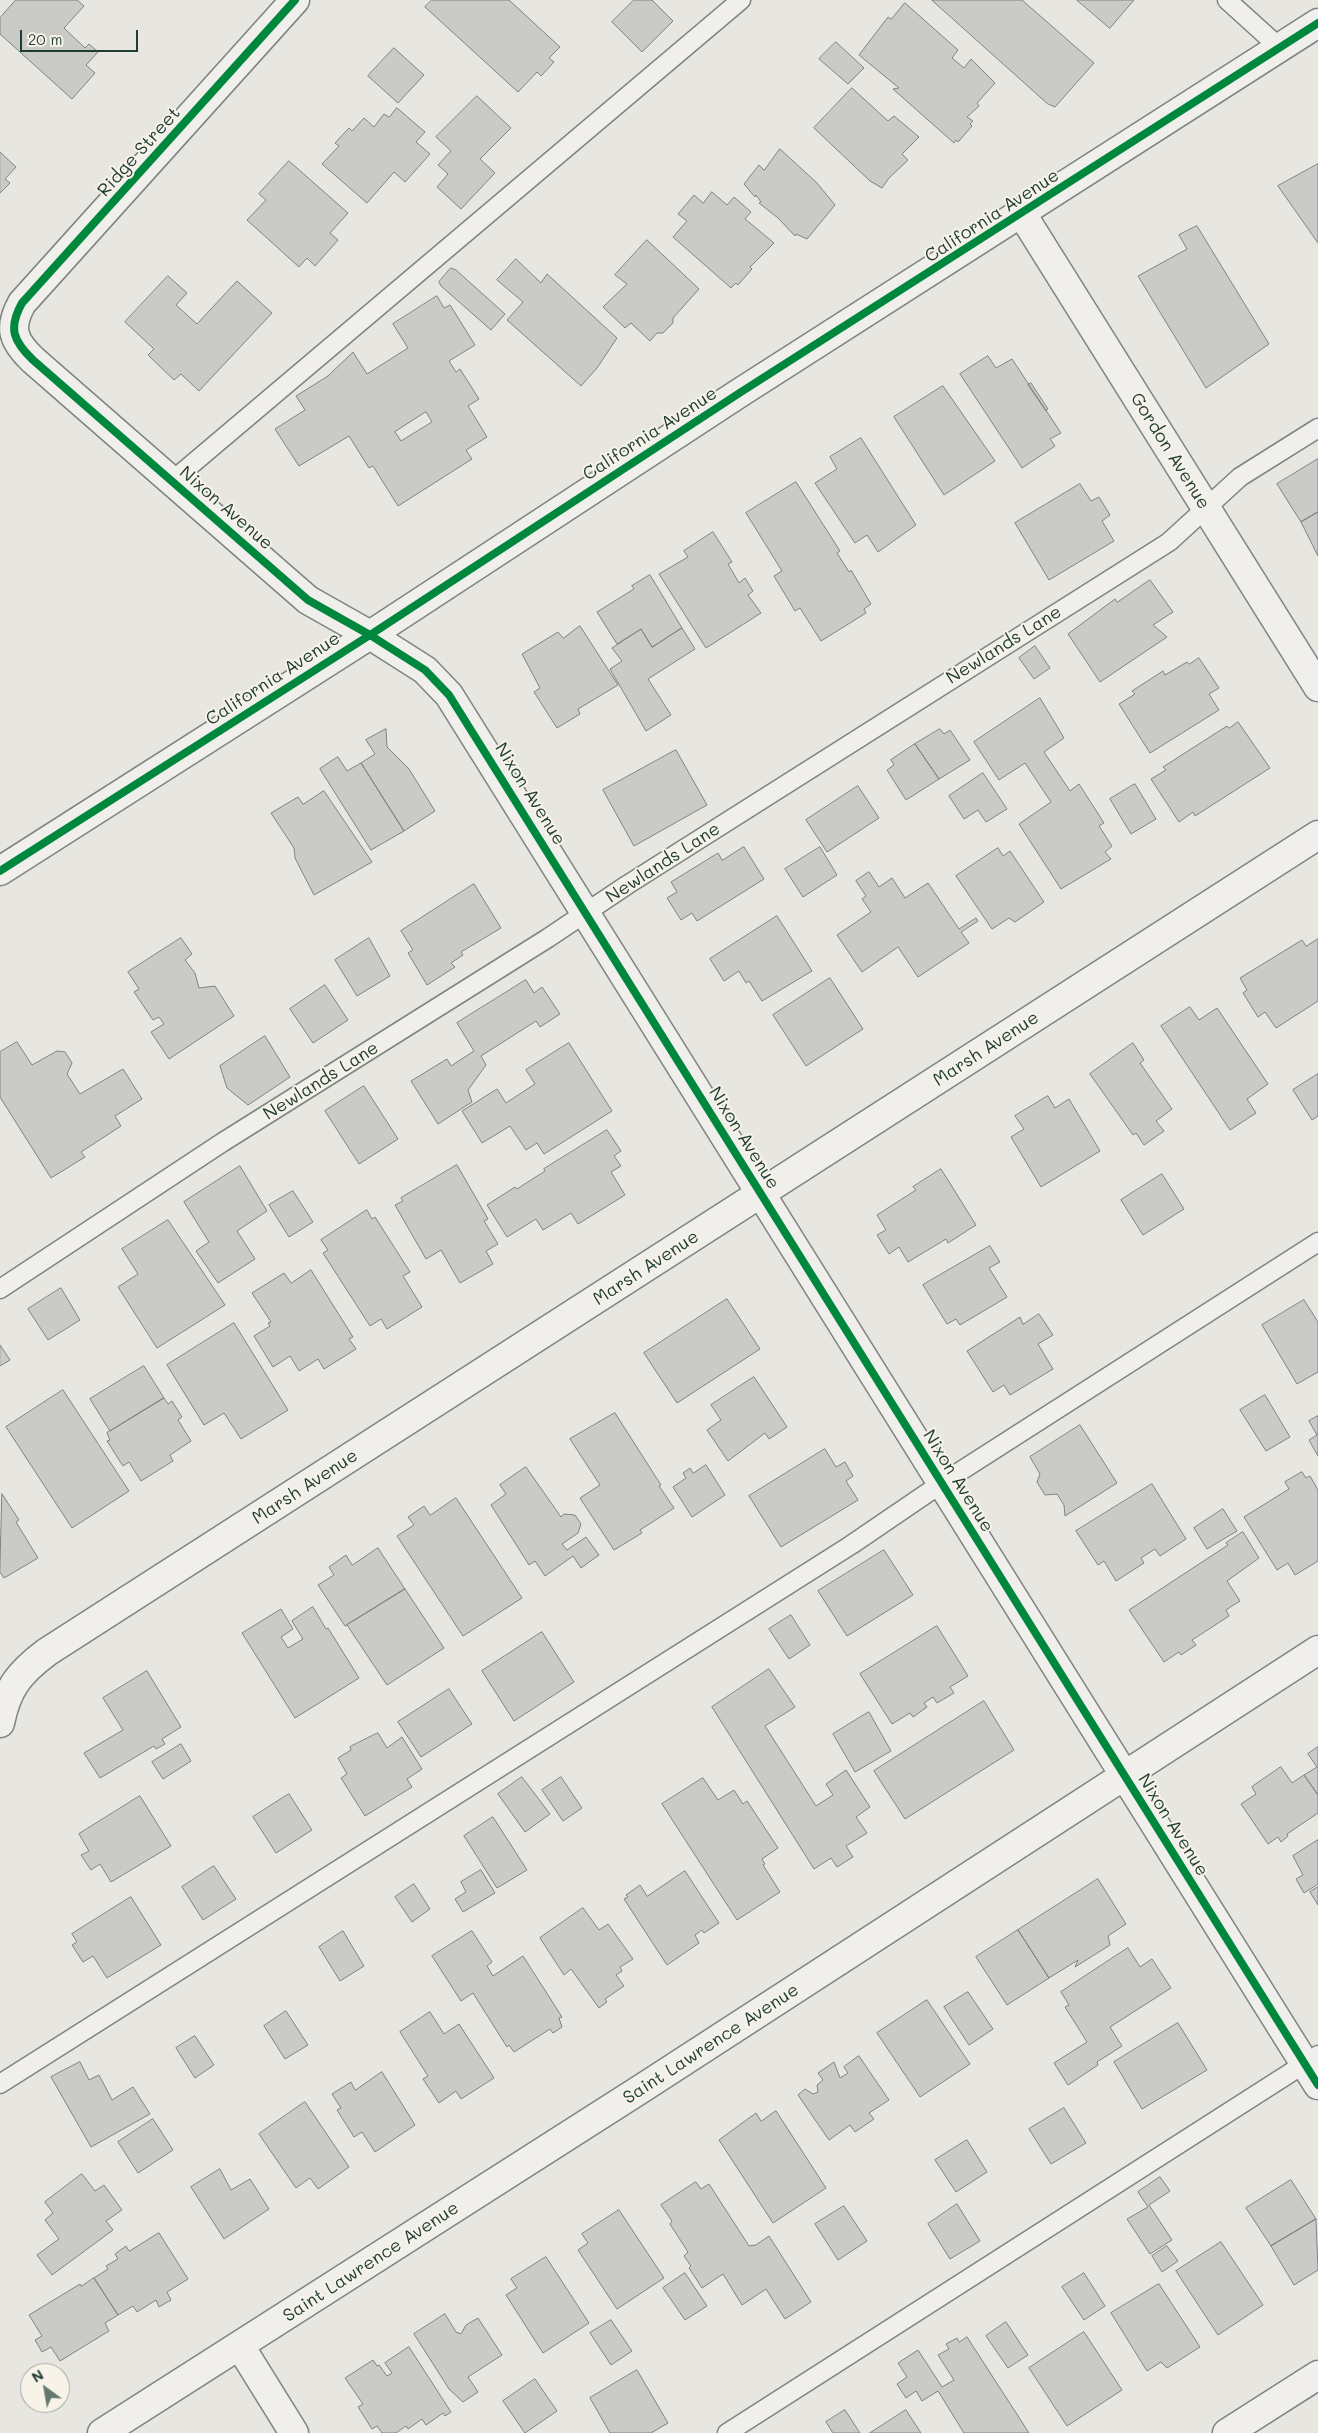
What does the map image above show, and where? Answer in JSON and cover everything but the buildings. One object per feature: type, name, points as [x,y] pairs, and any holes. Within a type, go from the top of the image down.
[{"type":"street","name":"Ridge Street","points":[[14,327],[15,316],[22,303],[295,0]]},
{"type":"street","name":"California Avenue","points":[[0,871],[370,635],[741,392],[1318,23]]},
{"type":"street","name":"Gordon Avenue","points":[[1022,214],[1318,688]]},
{"type":"street","name":"Nixon Avenue","points":[[14,327],[15,336],[21,348],[308,600],[370,635],[425,670],[449,695],[1124,1775],[1314,2068]]},
{"type":"street","name":"Marsh Avenue","points":[[0,1723],[4,1705],[13,1682],[31,1664],[47,1652],[1318,835]]},
{"type":"street","name":"Saint Lawrence Avenue","points":[[102,2433],[644,2087],[1318,1650]]},
{"type":"street","points":[[240,2346],[294,2433]]},
{"type":"street","points":[[1228,2433],[1318,2375]]},
{"type":"lane","points":[[172,481],[741,0]]},
{"type":"lane","points":[[1227,0],[1280,48]]},
{"type":"lane","name":"Newlands Lane","points":[[0,1288],[223,1142],[587,913],[668,859],[1169,542],[1240,478],[1318,428]]},
{"type":"lane","points":[[0,2084],[843,1550],[942,1484],[1318,1242]]},
{"type":"lane","points":[[727,2433],[1314,2068]]},
{"type":"cycle path","points":[[295,0],[22,303],[14,327],[17,340],[33,360],[308,600],[370,635],[425,670],[449,695],[1318,2085]]},
{"type":"cycle path","points":[[0,871],[370,635],[741,392],[1318,23]]}]
